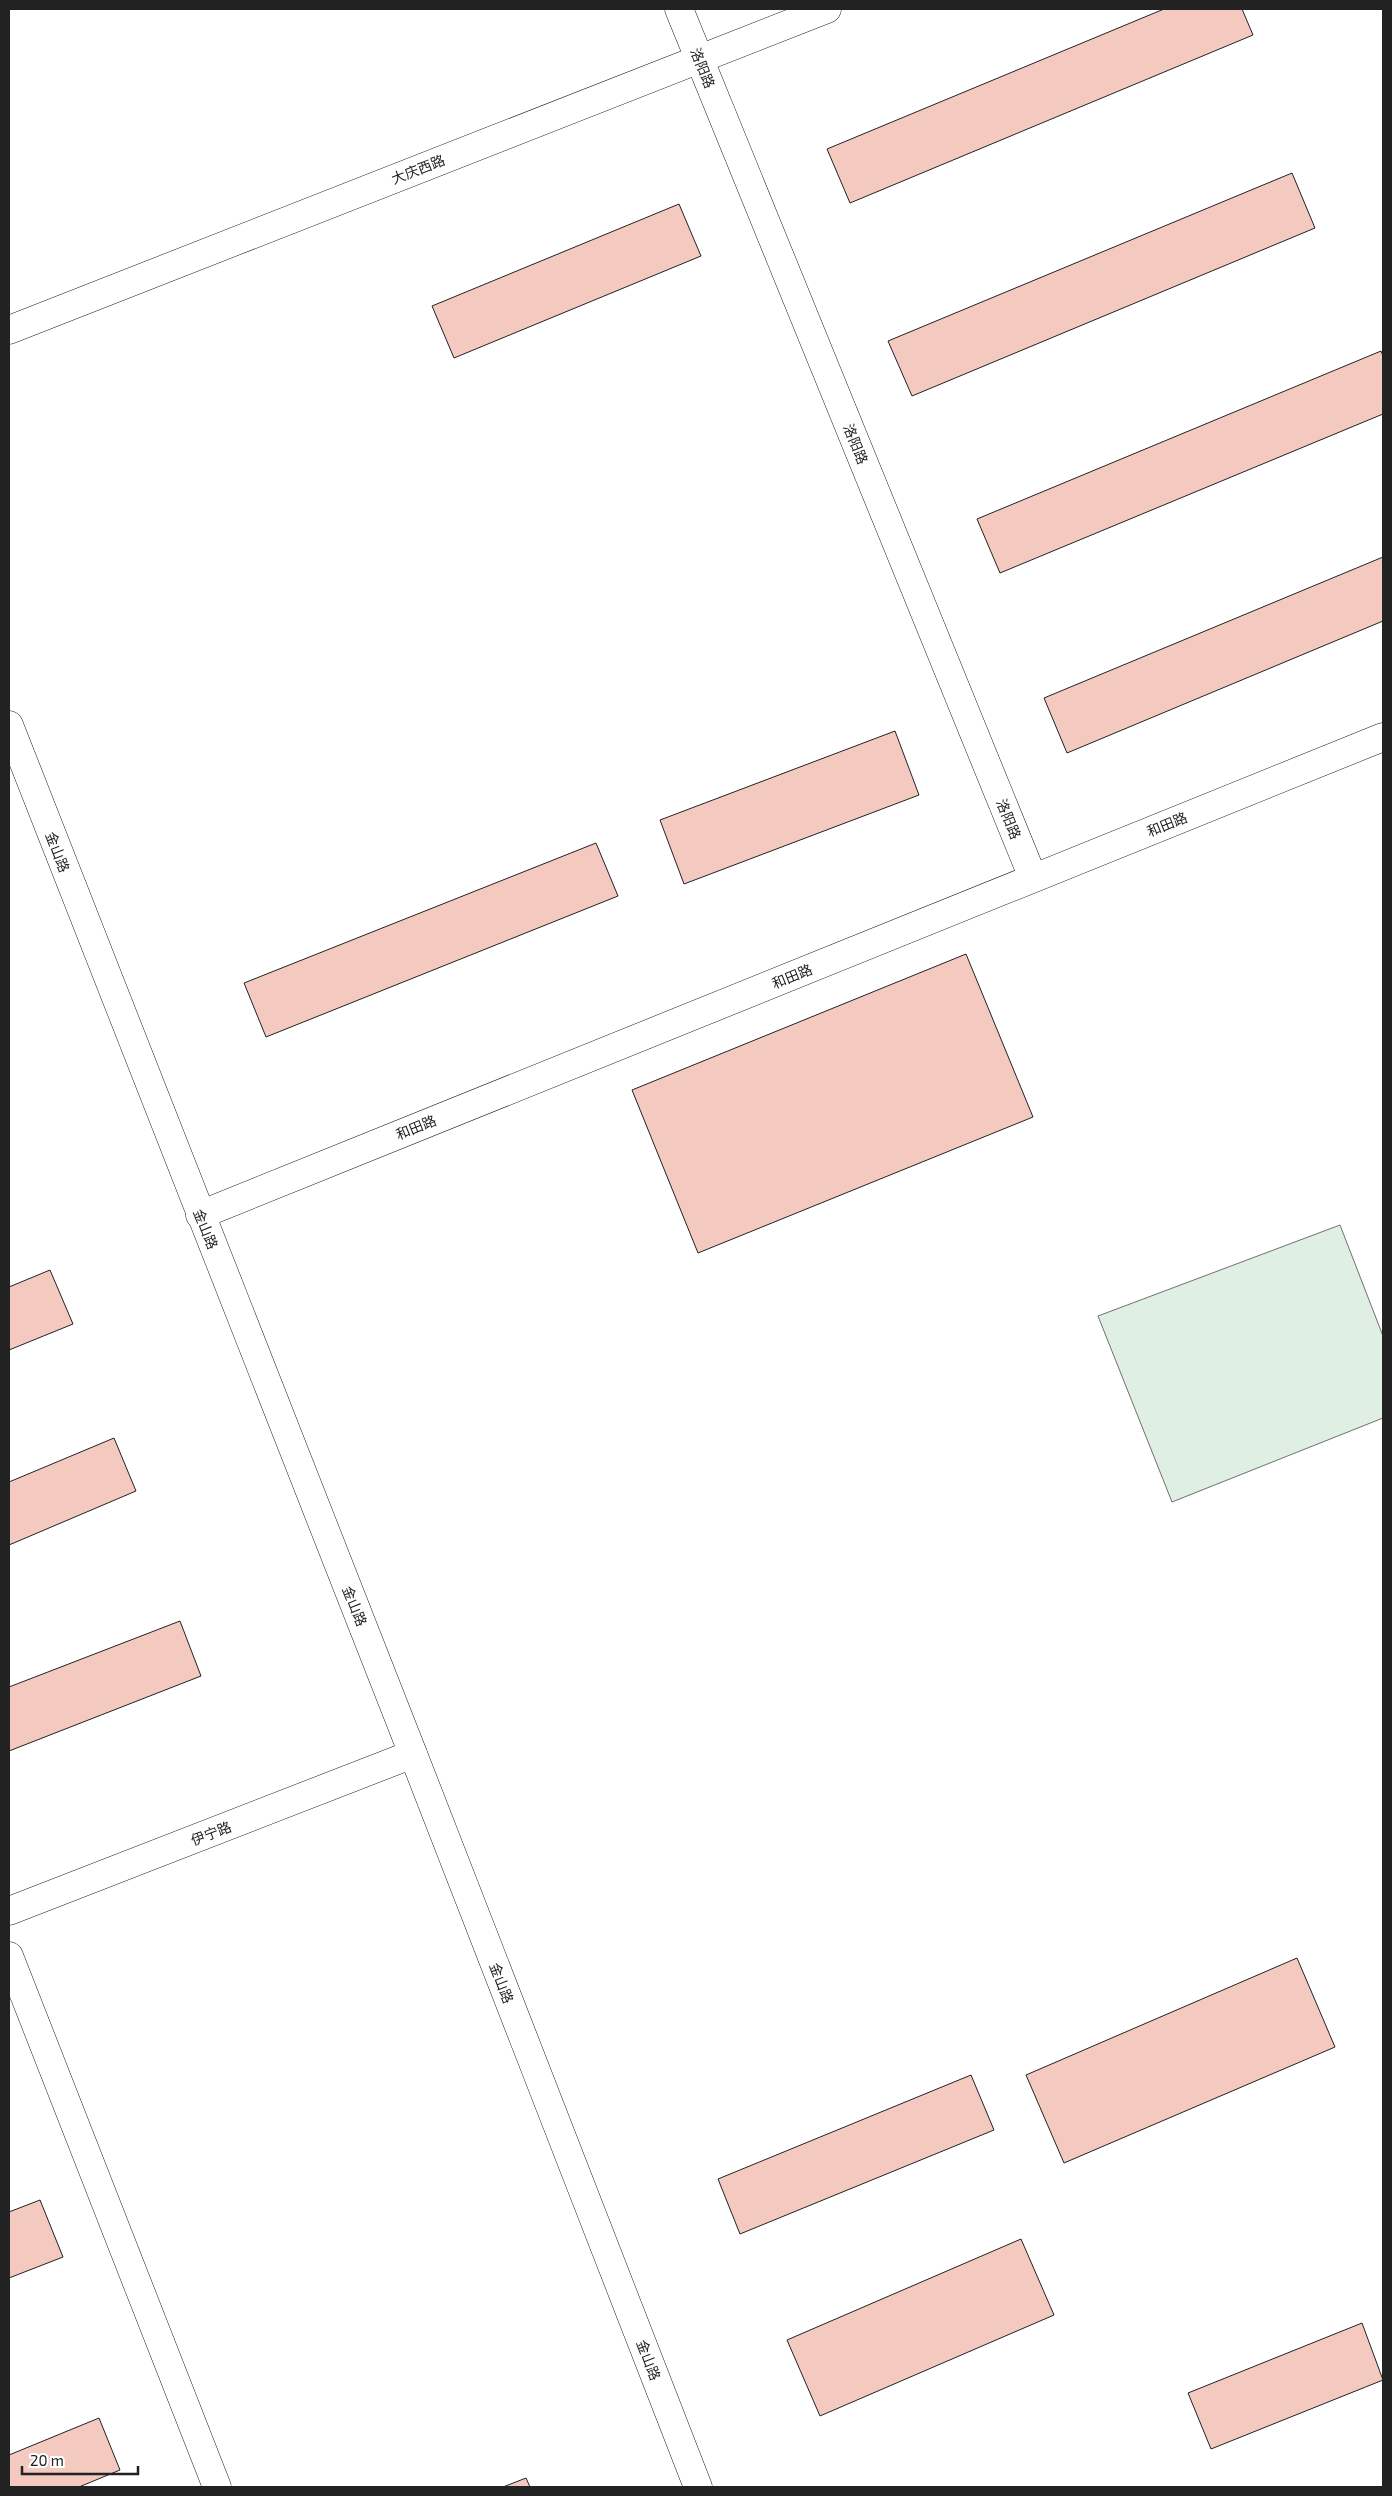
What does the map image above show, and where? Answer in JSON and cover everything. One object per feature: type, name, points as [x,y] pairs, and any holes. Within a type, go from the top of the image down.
[{"type":"street","name":"洛阳路","points":[[679,9],[1033,878]]},
{"type":"street","name":"大庆西路","points":[[9,330],[827,9]]},
{"type":"street","name":"金山路","points":[[9,725],[413,1754],[698,2487]]},
{"type":"street","name":"和田路","points":[[200,1215],[1383,737]]},
{"type":"street","name":"伊宁路","points":[[9,1912],[413,1754]]},
{"type":"street","points":[[9,1956],[217,2487]]},
{"type":"green space","points":[[1340,1225],[1383,1336],[1383,1418],[1172,1502],[1098,1316]]},
{"type":"building","points":[[1164,9],[1242,9],[1253,35],[850,203],[827,149]]},
{"type":"building","points":[[1292,173],[1315,228],[912,396],[888,341]]},
{"type":"building","points":[[679,204],[701,256],[454,358],[432,306]]},
{"type":"building","points":[[1381,351],[1383,356],[1383,414],[1000,573],[977,519]]},
{"type":"building","points":[[1383,557],[1383,621],[1067,753],[1044,698]]},
{"type":"building","points":[[895,731],[919,795],[684,884],[660,820]]},
{"type":"building","points":[[596,843],[618,896],[266,1037],[244,983]]},
{"type":"building","points":[[966,954],[1033,1117],[698,1253],[632,1090]]},
{"type":"building","points":[[50,1270],[73,1324],[9,1350],[9,1287]]},
{"type":"building","points":[[114,1438],[136,1491],[9,1545],[9,1482]]},
{"type":"building","points":[[180,1621],[201,1676],[9,1751],[9,1687]]},
{"type":"building","points":[[1297,1958],[1335,2047],[1064,2163],[1026,2075]]},
{"type":"building","points":[[971,2075],[994,2130],[740,2234],[718,2179]]},
{"type":"building","points":[[40,2200],[63,2257],[9,2278],[9,2212]]},
{"type":"building","points":[[1021,2239],[1054,2315],[820,2416],[787,2340]]},
{"type":"building","points":[[1362,2323],[1383,2380],[1211,2449],[1188,2393]]},
{"type":"building","points":[[99,2418],[120,2470],[79,2487],[9,2487],[9,2455]]},
{"type":"building","points":[[526,2478],[530,2487],[503,2487]]}]
